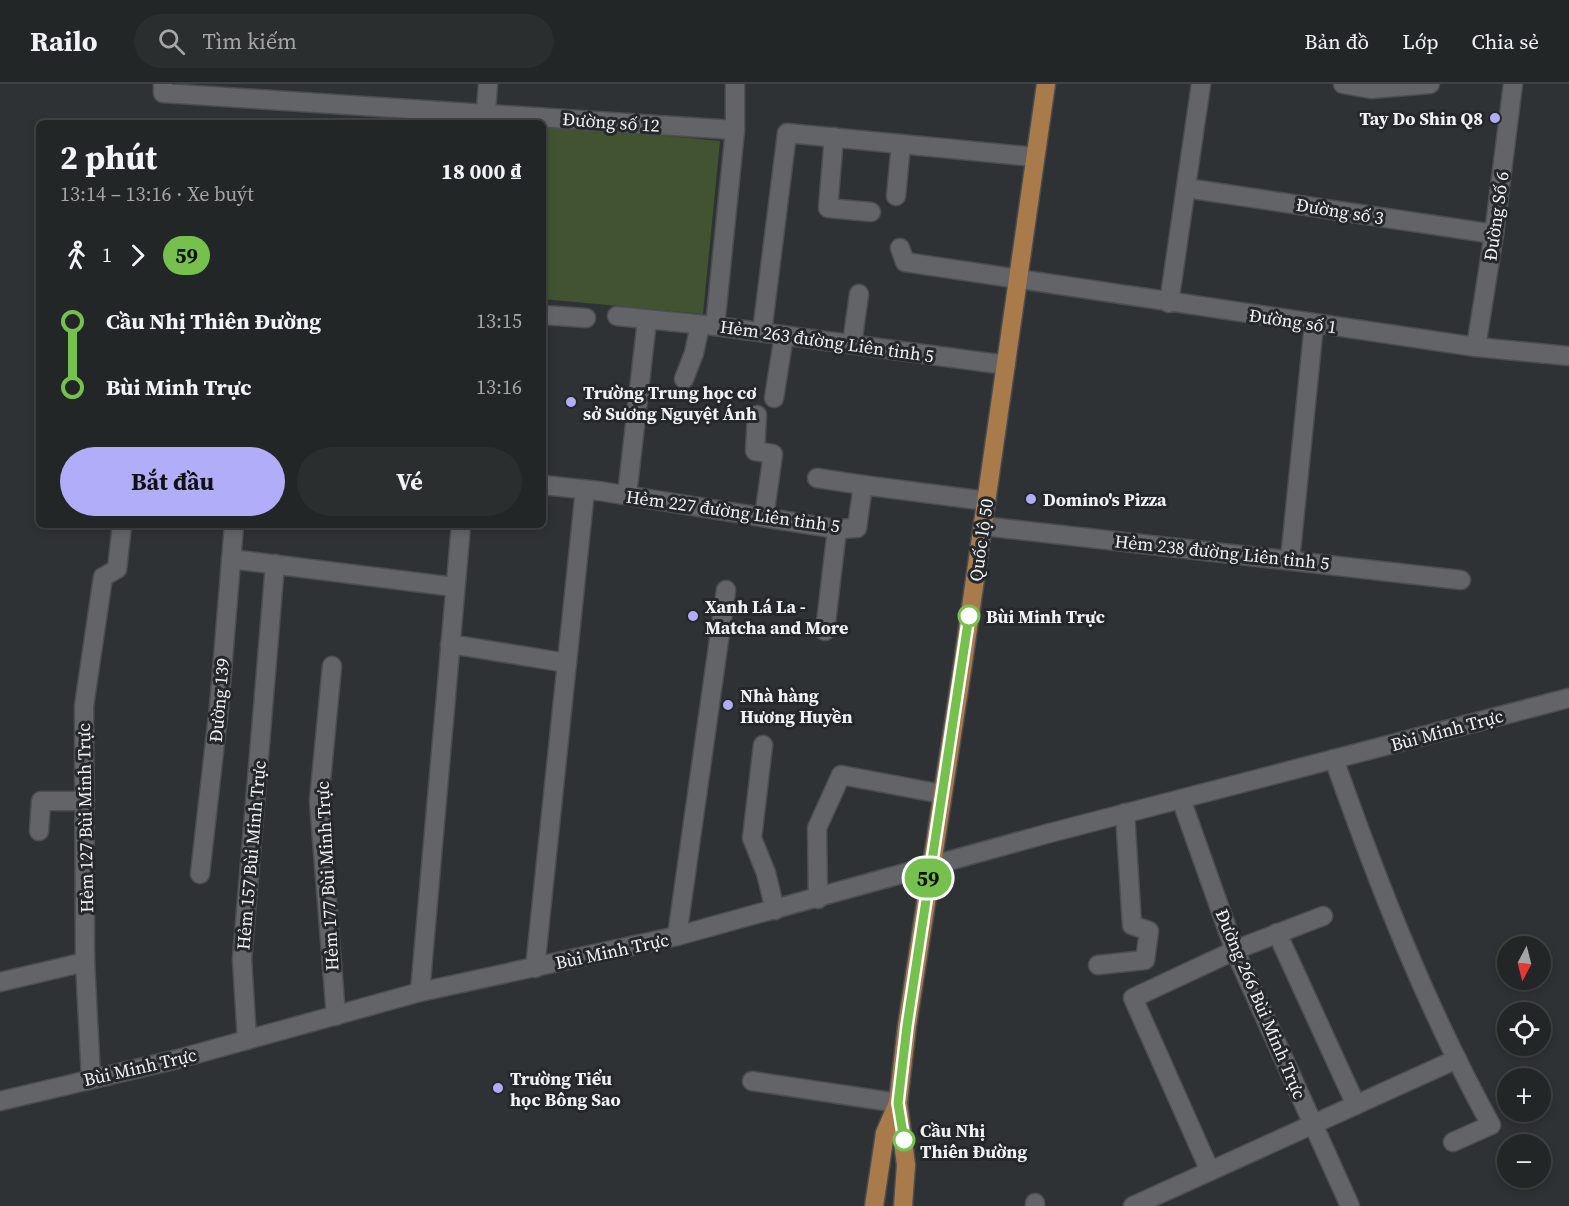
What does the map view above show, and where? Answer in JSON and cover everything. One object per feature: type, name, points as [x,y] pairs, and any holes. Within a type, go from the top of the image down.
[{"type":"main road","name":"Quốc lộ 50","points":[[903,1206],[906,1165],[898,1103],[930,867],[983,526],[1046,84]]},
{"type":"main road","name":"Quốc lộ 50","points":[[874,1206],[885,1133],[898,1103]]},
{"type":"street","points":[[486,119],[488,84]]},
{"type":"street","points":[[684,379],[707,325],[735,130],[735,84]]},
{"type":"street","points":[[1169,303],[1201,84]]},
{"type":"street","points":[[1343,84],[1371,88],[1430,84]]},
{"type":"street","name":"Đường Số 6","points":[[1476,347],[1494,234],[1513,84]]},
{"type":"street","name":"Đường số 12","points":[[163,88],[509,120]]},
{"type":"street","name":"Đường số 12","points":[[546,122],[735,130]]},
{"type":"street","points":[[762,332],[787,133],[1035,157]]},
{"type":"street","points":[[834,137],[828,208],[871,212]]},
{"type":"street","points":[[896,196],[901,144]]},
{"type":"street","name":"Đường số 3","points":[[1185,188],[1494,234]]},
{"type":"street","name":"Đường số 1","points":[[900,248],[905,262],[1476,347],[1569,356]]},
{"type":"street","points":[[852,345],[859,294]]},
{"type":"street","points":[[546,315],[586,318]]},
{"type":"street","name":"Hẻm 263 đường Liên tỉnh 5","points":[[617,316],[707,325],[1006,365]]},
{"type":"street","points":[[627,495],[647,320]]},
{"type":"street","points":[[1290,560],[1314,324]]},
{"type":"street","points":[[774,398],[784,335]]},
{"type":"street","points":[[757,415],[755,451],[773,454],[764,517]]},
{"type":"street","points":[[817,478],[986,501]]},
{"type":"street","name":"Hẻm 227 đường Liên tỉnh 5","points":[[546,485],[627,495],[837,529],[857,528],[863,484]]},
{"type":"street","points":[[535,968],[585,490]]},
{"type":"street","name":"Hẻm 238 đường Liên tỉnh 5","points":[[983,526],[1461,580]]},
{"type":"street","name":"Hẻm 127 Bùi Minh Trực","points":[[91,1078],[86,962],[84,706],[103,577],[117,569],[122,528]]},
{"type":"street","name":"Đường 139","points":[[200,874],[219,706],[234,528]]},
{"type":"street","points":[[420,992],[461,528]]},
{"type":"street","points":[[825,631],[837,529]]},
{"type":"street","points":[[231,559],[455,587]]},
{"type":"street","name":"Hẻm 157 Bùi Minh Trực","points":[[247,1040],[242,959],[275,564]]},
{"type":"street","points":[[677,936],[726,590]]},
{"type":"street","points":[[450,644],[567,663]]},
{"type":"street","name":"Hẻm 177 Bùi Minh Trực","points":[[332,666],[319,801],[336,1016]]},
{"type":"street","name":"Bùi Minh Trực","points":[[0,1101],[178,1059],[420,992],[677,936],[1125,813],[1569,698]]},
{"type":"street","points":[[763,745],[752,838],[766,873],[775,910]]},
{"type":"street","points":[[1334,759],[1387,902],[1457,1059],[1491,1125],[1453,1142]]},
{"type":"street","points":[[818,898],[817,828],[841,775],[942,794]]},
{"type":"street","name":"Đường 266 Bùi Minh Trực","points":[[1181,799],[1235,951],[1350,1206]]},
{"type":"street","points":[[39,831],[41,801],[85,801]]},
{"type":"street","points":[[1098,964],[1145,960],[1149,931],[1132,925],[1125,813]]},
{"type":"street","points":[[1210,1171],[1133,998],[1235,951],[1323,916]]},
{"type":"street","points":[[1277,933],[1356,1105]]},
{"type":"street","points":[[0,982],[86,962]]},
{"type":"street","points":[[1133,1206],[1457,1059]]},
{"type":"street","points":[[752,1082],[898,1103]]},
{"type":"green space","points":[[546,124],[720,141],[703,314],[546,299]]},
{"type":"bus line","name":"59","points":[[904,1140],[898,1103],[907,1026],[969,616]]},
{"type":"place","name":"Tay Do Shin Q8","points":[[1495,118]]},
{"type":"place","name":"Trường Trung học cơ sở Sương Nguyệt Ánh","points":[[571,402]]},
{"type":"place","name":"Domino's Pizza","points":[[1031,499]]},
{"type":"place","name":"Xanh Lá La - Matcha and More","points":[[693,616]]},
{"type":"place","name":"Bùi Minh Trực","points":[[969,616]]},
{"type":"place","name":"Nhà hàng Hương Huyền","points":[[728,705]]},
{"type":"place","name":"Trường Tiểu học Bông Sao","points":[[498,1088]]},
{"type":"place","name":"Cầu Nhị Thiên Đường","points":[[904,1140]]}]
